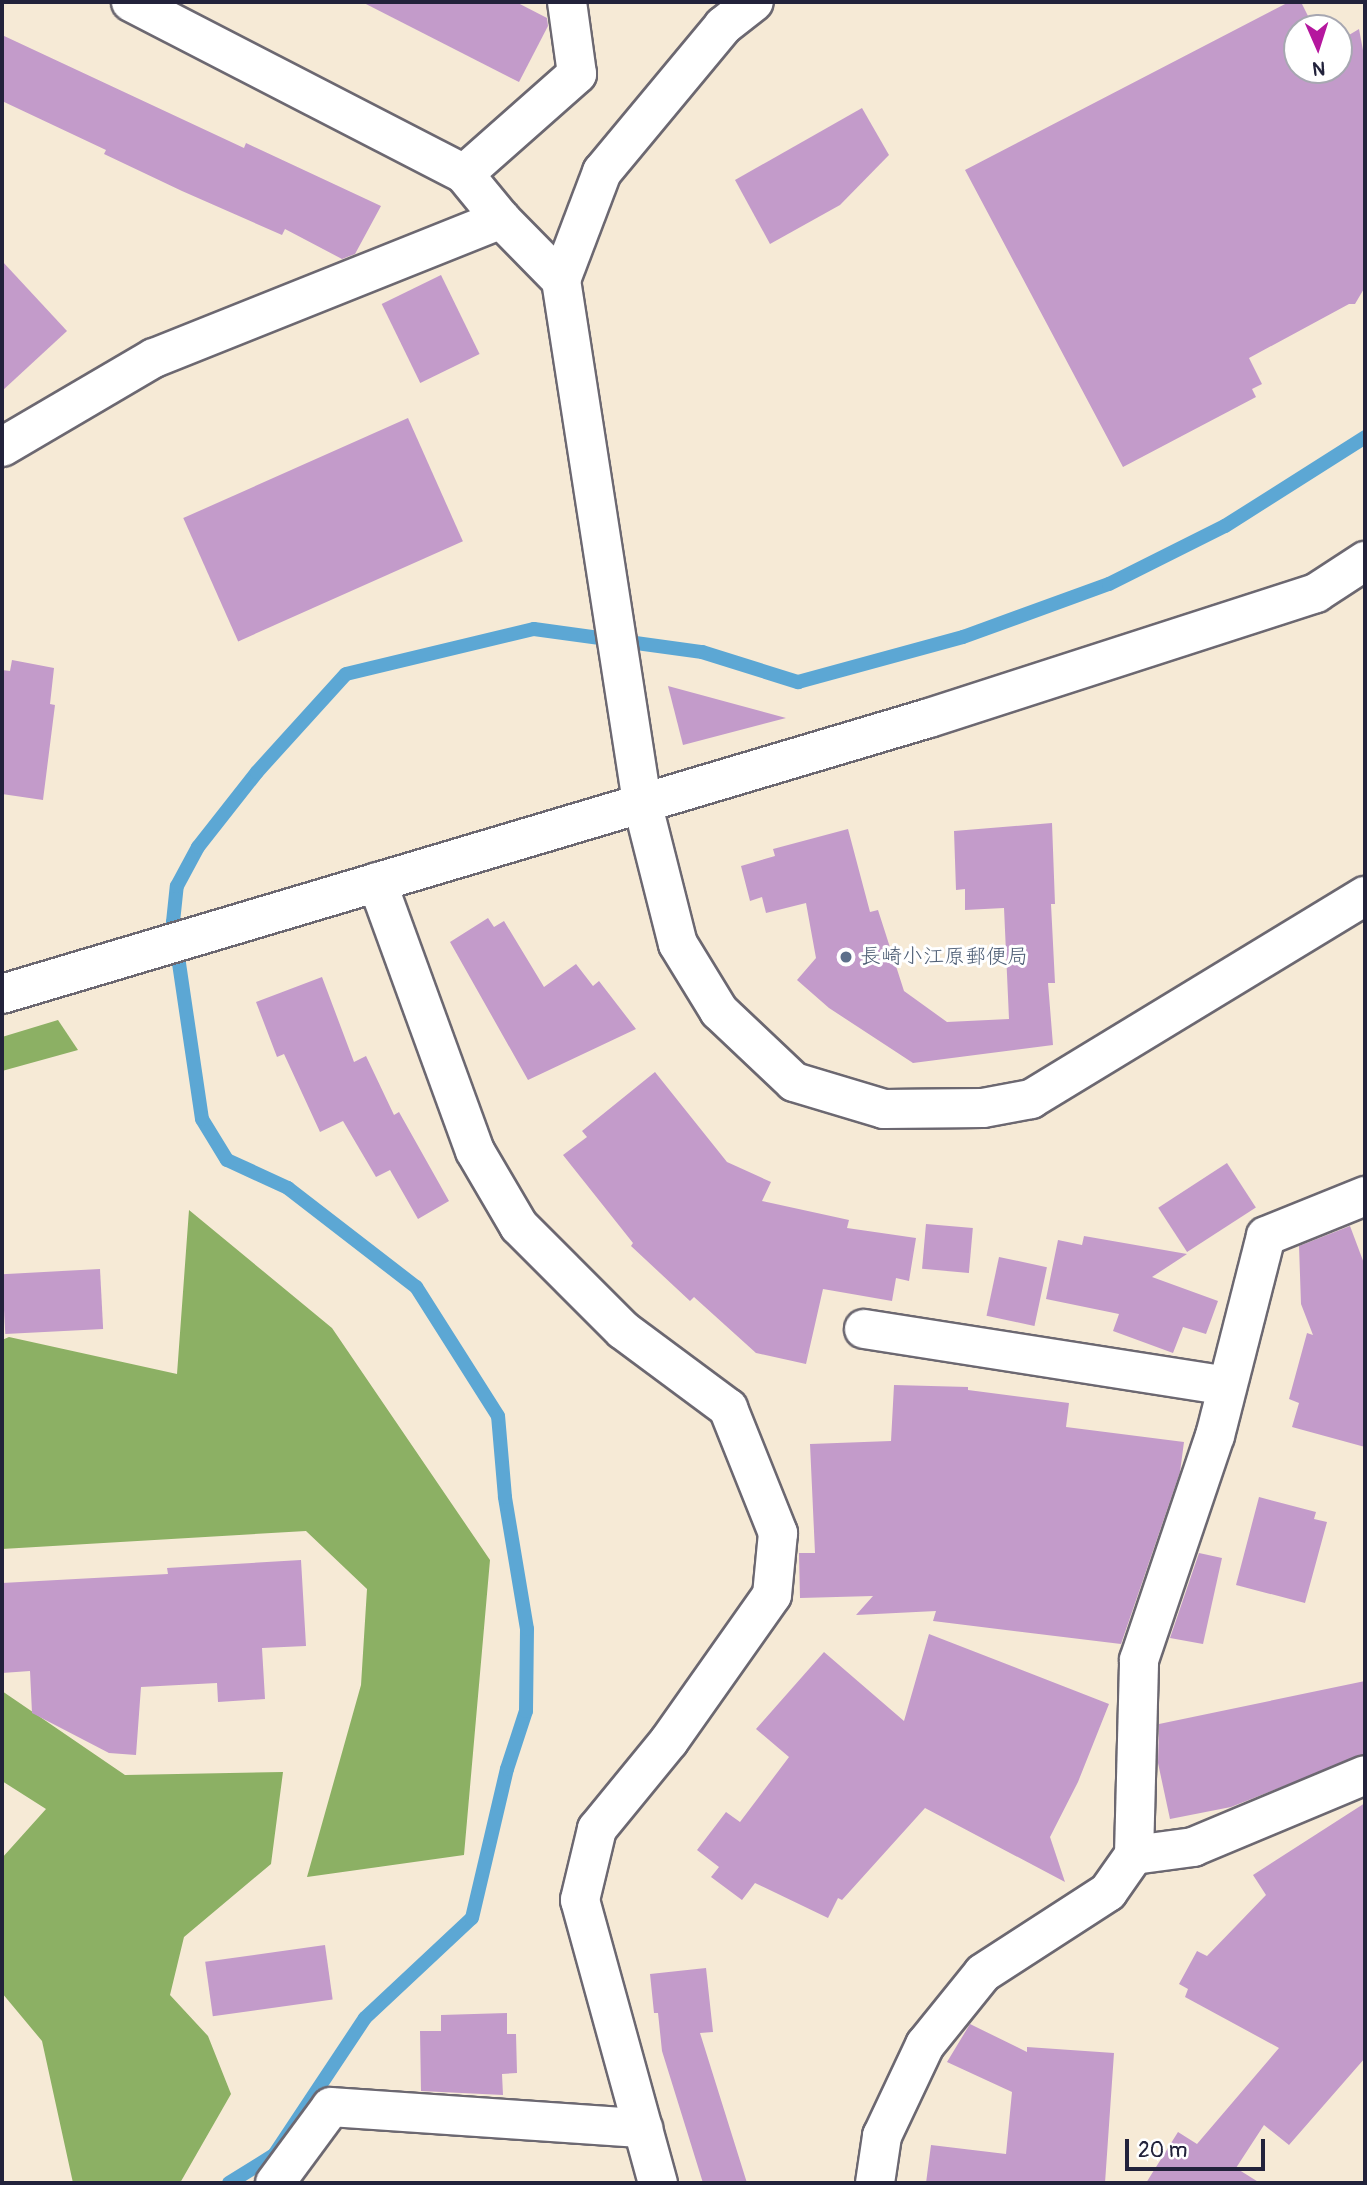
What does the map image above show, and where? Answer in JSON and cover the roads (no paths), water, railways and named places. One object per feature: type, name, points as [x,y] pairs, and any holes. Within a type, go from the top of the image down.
[{"type":"street","points":[[131,2],[464,174],[501,219],[561,280]]},
{"type":"street","points":[[464,174],[577,74],[567,2]]},
{"type":"street","points":[[754,2],[723,26],[601,172],[561,280],[642,802],[678,944],[719,1011],[794,1082],[884,1109],[984,1108],[1031,1099],[1365,896]]},
{"type":"street","points":[[2,447],[154,358],[501,219]]},
{"type":"street","points":[[2,994],[929,718],[1316,593],[1365,561]]},
{"type":"street","points":[[377,882],[475,1151],[519,1226],[623,1330],[728,1408],[778,1533],[772,1595],[669,1741],[597,1829],[580,1900],[643,2128],[654,2181]]},
{"type":"street","points":[[875,2183],[882,2136],[925,2045],[983,1973],[1108,1892],[1133,1855],[1139,1660],[1215,1436],[1266,1236],[1365,1196]]},
{"type":"street","points":[[864,1329],[1227,1386]]},
{"type":"street","points":[[1133,1855],[1193,1847],[1365,1774]]},
{"type":"street","points":[[275,2183],[331,2107],[643,2128]]},
{"type":"waterway","points":[[229,2183],[274,2155],[365,2018],[472,1918],[507,1769],[526,1711],[527,1629],[505,1497],[498,1416],[416,1287],[288,1188],[227,1160],[202,1119],[173,922],[177,886],[198,847],[257,772],[346,674],[534,629],[702,652],[798,682],[963,637],[1109,584],[1225,526],[1365,437]]},
{"type":"place","name":"長崎小江原郵便局","points":[[846,957]]}]
